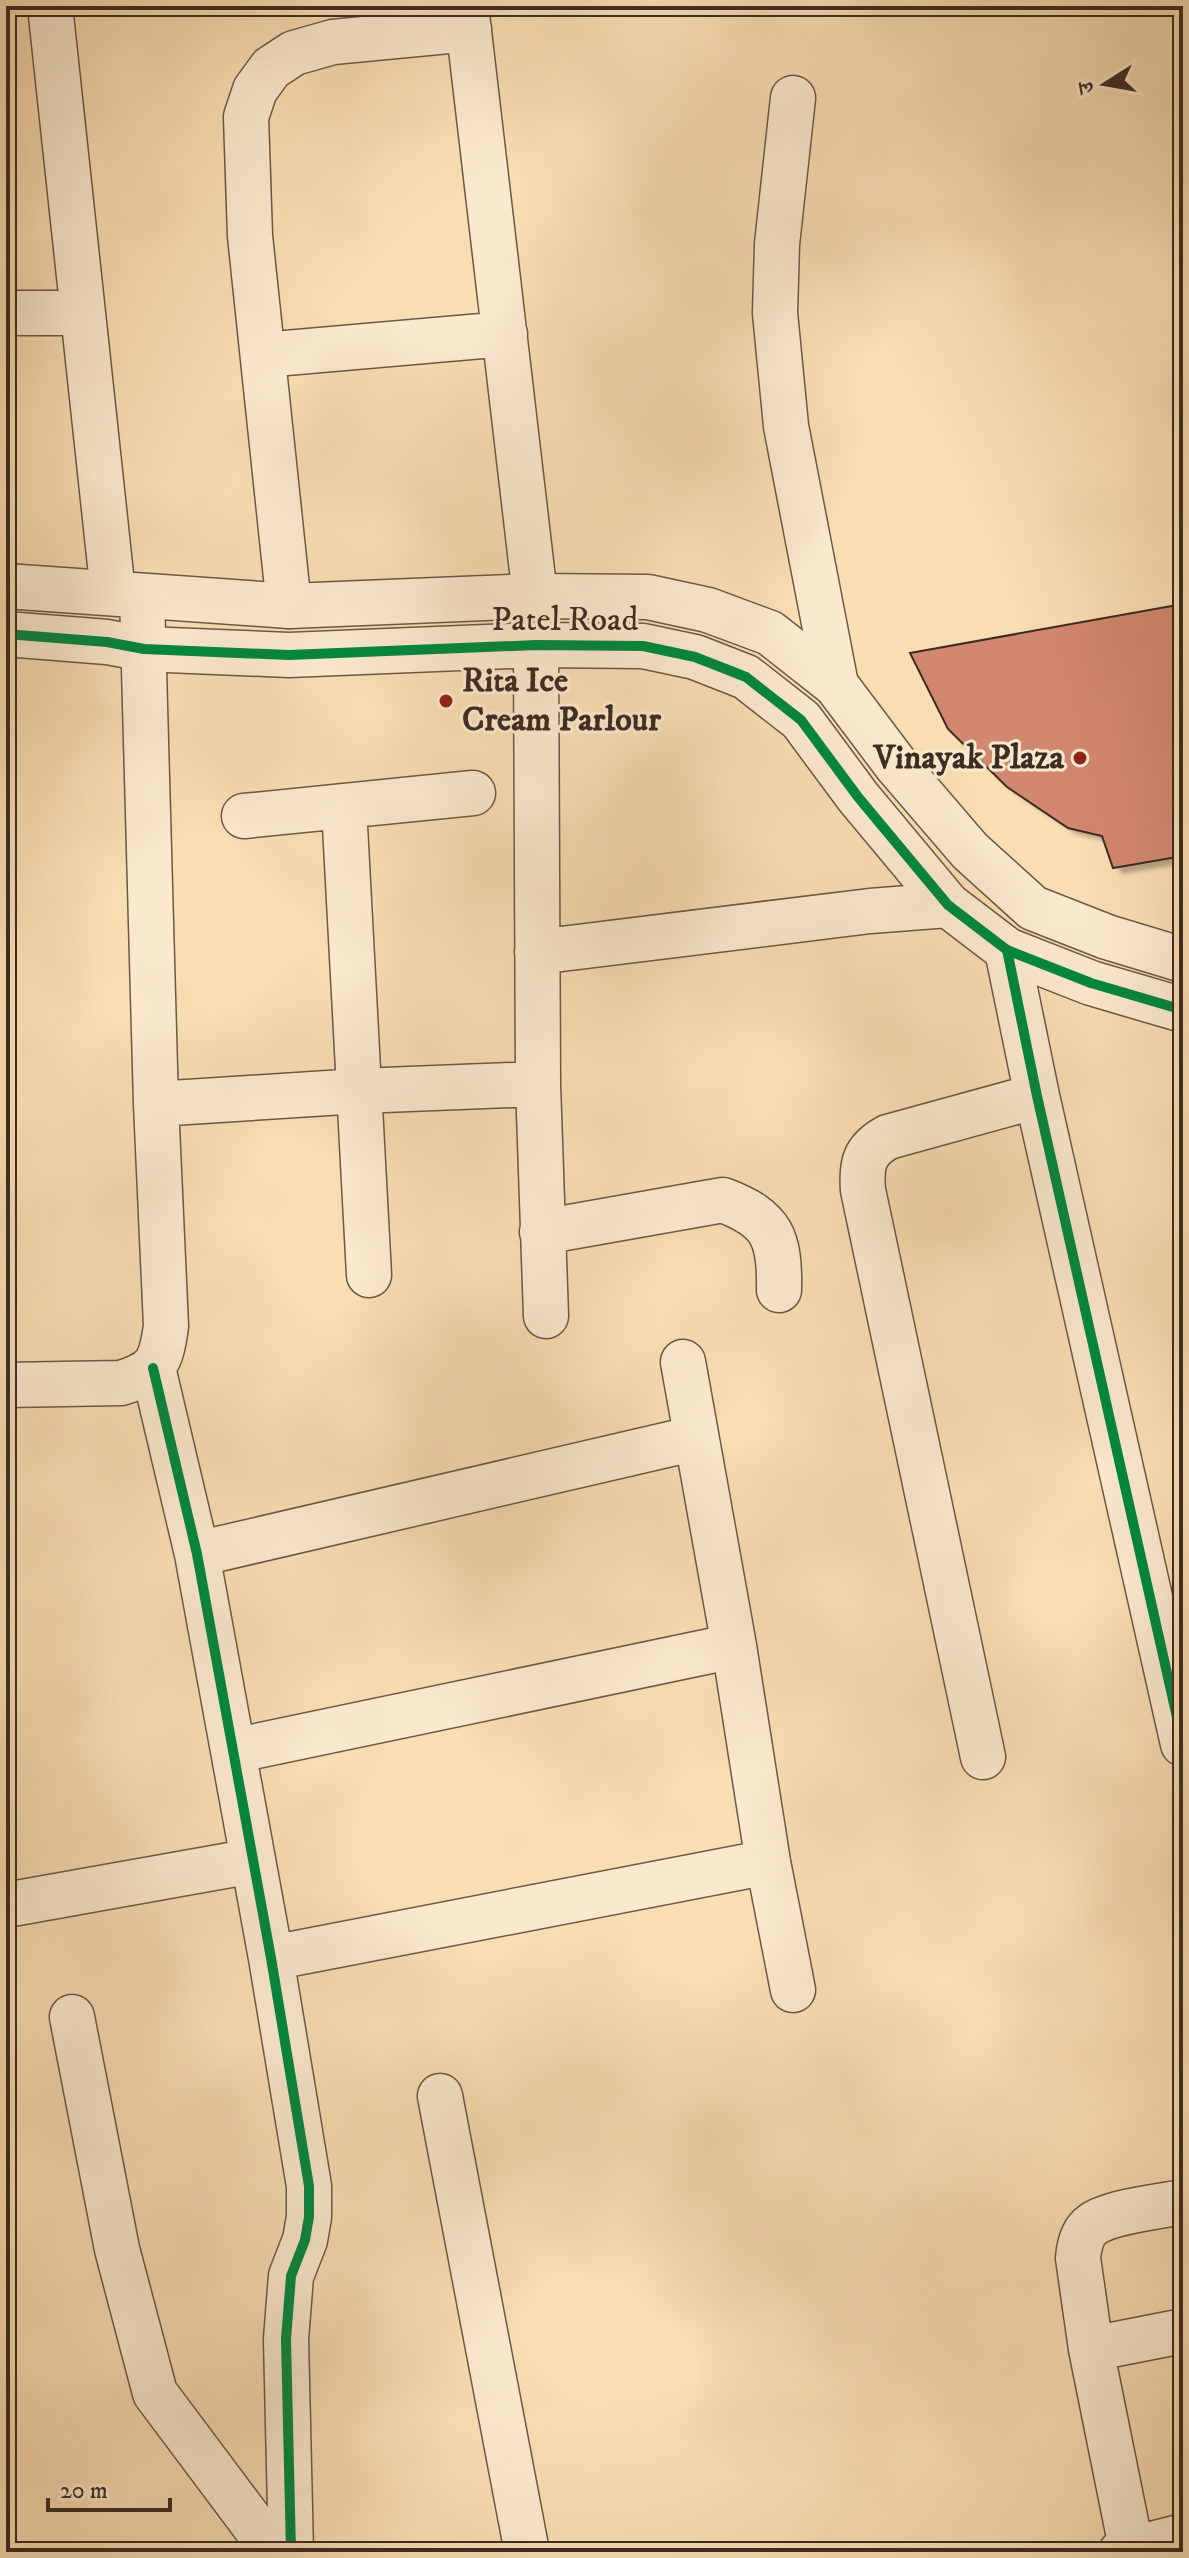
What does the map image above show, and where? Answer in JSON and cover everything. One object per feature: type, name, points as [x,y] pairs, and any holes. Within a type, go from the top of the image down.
[{"type":"street","points":[[6,1385],[121,1383],[138,1378],[153,1368],[162,1352],[166,1326],[156,1104],[144,649],[127,594],[82,313],[50,6]]},
{"type":"street","points":[[289,606],[250,236],[246,117],[255,90],[271,68],[294,53],[333,42],[468,18],[535,596]]},
{"type":"street","points":[[793,98],[777,244],[775,313],[786,426],[836,685]]},
{"type":"street","points":[[6,313],[82,313]]},
{"type":"street","points":[[263,355],[505,334]]},
{"type":"street","name":"Patel Road","points":[[6,586],[289,606],[535,596],[648,597],[708,610],[770,633],[836,685],[897,766],[970,851],[1033,908],[1107,937],[1183,960]]},
{"type":"street","name":"Patel Road","points":[[6,634],[107,642],[144,649],[289,655],[536,645],[643,646],[695,657],[746,677],[801,720],[858,797],[948,905],[1007,950],[1091,983],[1183,1010]]},
{"type":"street","points":[[536,645],[538,1084],[546,1316]]},
{"type":"street","points":[[244,816],[473,793]]},
{"type":"street","points":[[344,807],[369,1275]]},
{"type":"street","points":[[537,952],[870,911],[948,905]]},
{"type":"street","points":[[1007,950],[1183,1744]]},
{"type":"street","points":[[156,1104],[538,1084]]},
{"type":"street","points":[[983,1757],[862,1175],[864,1160],[873,1145],[888,1137],[1037,1096]]},
{"type":"street","points":[[542,1232],[723,1200],[747,1209],[765,1224],[780,1255],[779,1290]]},
{"type":"street","points":[[683,1362],[734,1646],[768,1862],[793,1990]]},
{"type":"street","points":[[153,1368],[197,1554],[309,2186],[305,2240],[291,2276],[287,2312],[291,2552]]},
{"type":"street","points":[[197,1554],[696,1438]]},
{"type":"street","points":[[233,1751],[734,1646]]},
{"type":"street","points":[[6,1905],[253,1861]]},
{"type":"street","points":[[271,1958],[768,1862]]},
{"type":"street","points":[[72,2017],[117,2249],[155,2393],[274,2552]]},
{"type":"street","points":[[440,2096],[527,2552]]},
{"type":"street","points":[[1183,2202],[1109,2216],[1090,2225],[1079,2244],[1078,2258],[1091,2349],[1128,2551],[1183,2536]]},
{"type":"street","points":[[1091,2349],[1183,2331]]},
{"type":"building","name":"Vinayak Plaza","points":[[1183,604],[1183,856],[1113,868],[1102,836],[1068,828],[1007,787],[948,729],[910,653]]},
{"type":"cycle path","points":[[6,634],[107,642],[144,649],[289,655],[536,645],[643,646],[695,657],[746,677],[801,720],[858,797],[948,905],[1007,950],[1091,983],[1183,1010]]},
{"type":"cycle path","points":[[1007,950],[1183,1744]]},
{"type":"cycle path","points":[[153,1368],[197,1554],[309,2186],[309,2217],[305,2240],[291,2276],[286,2339],[291,2552]]},
{"type":"place","name":"Rita Ice Cream Parlour","points":[[446,701]]},
{"type":"place","name":"Vinayak Plaza","points":[[1080,758]]}]
